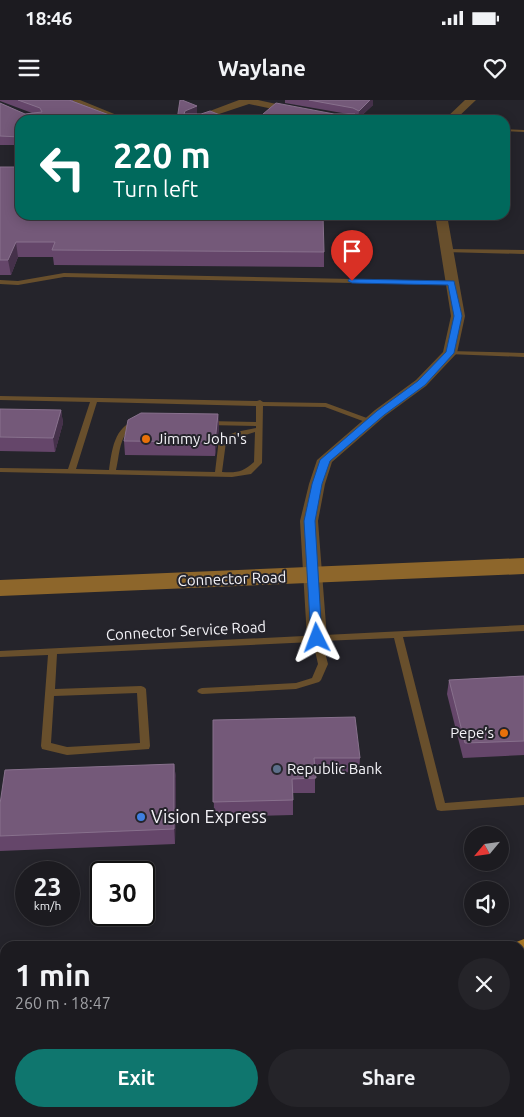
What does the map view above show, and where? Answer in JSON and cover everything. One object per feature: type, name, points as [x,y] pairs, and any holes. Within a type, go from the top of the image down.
[{"type":"main road","name":"Connector Road","points":[[0,588],[524,566]]},
{"type":"street","points":[[71,100],[111,115]]},
{"type":"street","points":[[205,115],[248,100],[304,112]]},
{"type":"street","points":[[454,115],[471,100]]},
{"type":"street","points":[[317,638],[309,521],[317,484],[325,460],[371,421],[421,383],[450,353],[458,316],[442,220]]},
{"type":"lane","points":[[510,130],[524,130]]},
{"type":"lane","points":[[446,251],[524,252]]},
{"type":"lane","points":[[0,282],[18,283],[64,275],[451,283]]},
{"type":"lane","points":[[450,353],[524,355]]},
{"type":"lane","points":[[0,398],[260,402],[326,405],[371,421]]},
{"type":"lane","points":[[70,472],[94,400]]},
{"type":"lane","points":[[0,470],[232,476],[248,472],[258,462],[260,402]]},
{"type":"lane","points":[[112,473],[120,434],[128,425],[146,422]]},
{"type":"lane","points":[[203,423],[259,427]]},
{"type":"lane","points":[[218,475],[222,441],[259,427]]},
{"type":"lane","name":"Connector Service Road","points":[[0,654],[524,628]]},
{"type":"lane","points":[[398,634],[441,807],[524,801]]},
{"type":"lane","points":[[202,691],[296,686],[316,680],[323,664],[317,638]]},
{"type":"lane","points":[[50,693],[141,689],[144,746],[67,752],[46,746],[53,651]]},
{"type":"building","points":[[18,100],[69,100],[109,115],[15,115],[15,137],[0,136],[0,103],[25,114],[42,112],[40,108]]},
{"type":"building","points":[[180,100],[182,100],[197,106],[185,111],[184,114],[201,114],[210,111],[220,115],[178,115]]},
{"type":"building","points":[[309,100],[370,100],[359,111],[353,108]]},
{"type":"building","points":[[276,103],[334,114],[355,114],[270,115],[263,114]]},
{"type":"building","points":[[0,167],[15,167],[15,220],[323,220],[324,252],[52,250],[55,242],[16,242],[8,260],[0,260]]},
{"type":"building","points":[[0,409],[61,410],[53,438],[0,437]]},
{"type":"building","points":[[141,413],[218,414],[215,442],[124,441],[128,420]]},
{"type":"building","points":[[524,676],[524,741],[465,743],[449,680]]},
{"type":"building","points":[[355,717],[360,758],[314,758],[316,778],[292,779],[293,800],[213,802],[213,720]]},
{"type":"building","points":[[174,764],[174,829],[0,836],[0,804],[5,770]]},
{"type":"place","name":"Jimmy John's","points":[[146,439]]},
{"type":"place","name":"Pepe’s","points":[[504,733]]},
{"type":"place","name":"Republic Bank","points":[[277,769]]},
{"type":"place","name":"Vision Express","points":[[141,817]]},
{"type":"route","points":[[317,638],[309,521],[317,484],[325,460],[380,413],[421,383],[450,353],[458,316],[451,283],[352,281]]}]
